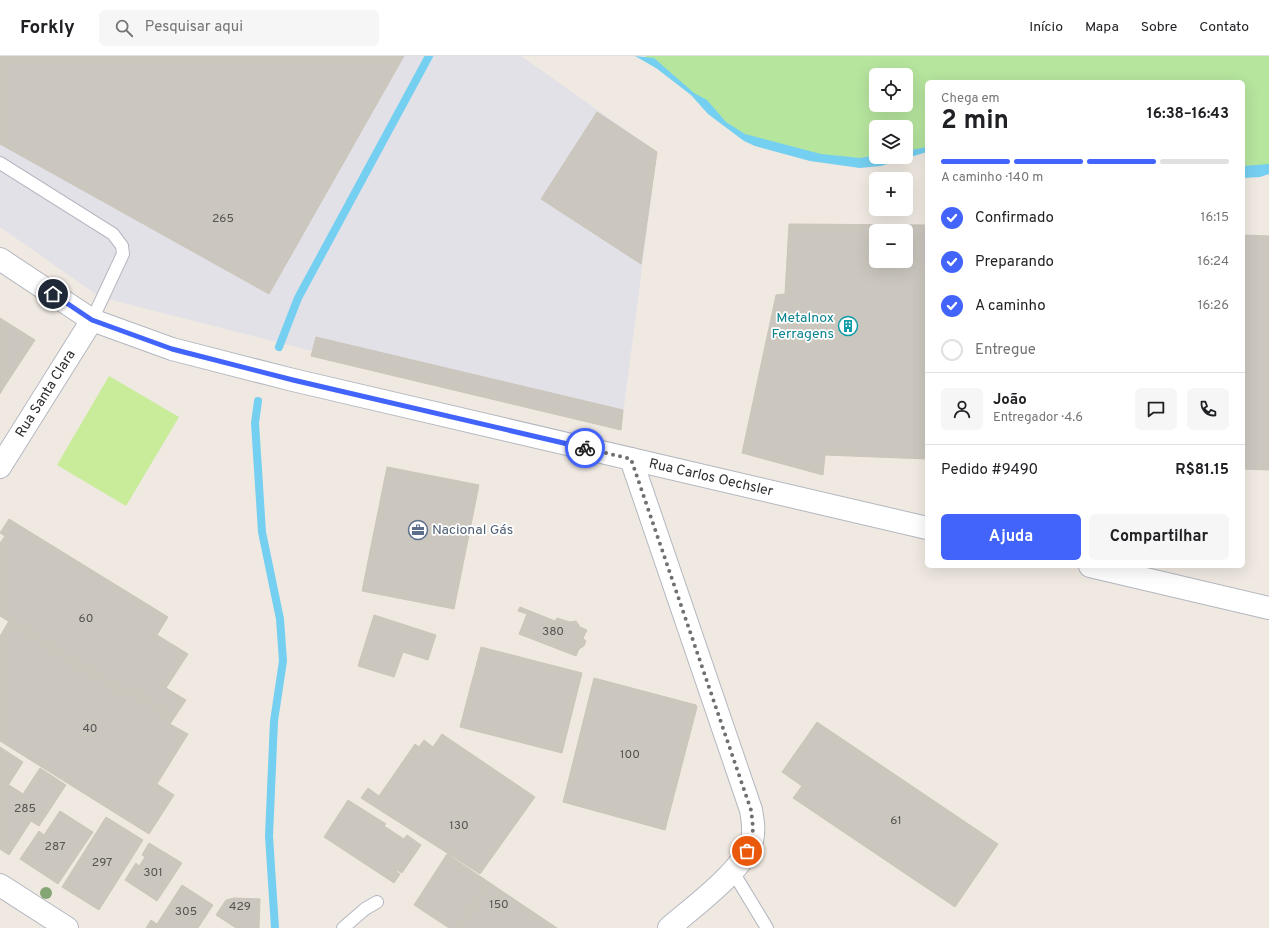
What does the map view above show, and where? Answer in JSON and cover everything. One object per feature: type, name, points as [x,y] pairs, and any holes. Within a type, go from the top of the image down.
[{"type":"main road","name":"Rua Carlos Oechsler","points":[[0,259],[92,320],[180,351],[293,380],[925,528]]},
{"type":"main road","name":"Rua Santa Clara","points":[[0,467],[92,320]]},
{"type":"main road","points":[[631,459],[751,810],[754,828],[751,844],[733,872],[669,928]]},
{"type":"main road","points":[[1099,568],[1269,608]]},
{"type":"main road","points":[[0,885],[67,928]]},
{"type":"lane","points":[[0,163],[113,234],[122,246],[123,254],[92,320]]},
{"type":"lane","points":[[733,872],[767,928]]},
{"type":"lane","points":[[343,928],[365,909],[377,902]]},
{"type":"shaded area","points":[[0,56],[521,56],[657,152],[621,430],[100,297],[0,227]]},
{"type":"green space","points":[[645,56],[1269,56],[1269,168],[1245,170],[1245,80],[925,80],[925,151],[913,154],[913,120],[869,120],[869,160],[862,163],[746,139]]},
{"type":"green space","points":[[109,376],[179,417],[126,506],[57,465]]},
{"type":"water","points":[[635,56],[654,58],[694,93],[707,100],[726,122],[745,134],[821,154],[860,158],[869,156],[869,164],[888,164],[860,168],[810,161],[755,146],[744,141],[708,114],[691,95],[656,68]]},
{"type":"water","points":[[925,147],[925,153],[913,156],[913,150]]},
{"type":"water","points":[[1269,164],[1269,174],[1260,177],[1245,178],[1245,166]]},
{"type":"building","points":[[0,56],[404,56],[269,294],[0,144]]},
{"type":"building","points":[[597,112],[657,152],[641,264],[541,199]]},
{"type":"building","name":"Metalnox Ferragens","points":[[789,224],[869,225],[869,268],[913,268],[913,225],[925,225],[925,459],[825,455],[823,475],[742,453],[776,295],[785,294]]},
{"type":"building","points":[[1245,235],[1269,236],[1269,470],[1245,469]]},
{"type":"building","points":[[0,318],[35,340],[6,384],[0,380]]},
{"type":"building","points":[[316,337],[623,410],[621,430],[311,356]]},
{"type":"building","points":[[0,380],[6,384],[0,394]]},
{"type":"building","points":[[387,467],[479,485],[454,609],[362,591]]},
{"type":"building","points":[[9,519],[168,617],[157,635],[188,654],[166,688],[186,700],[174,718],[125,688],[123,692],[0,616],[0,543],[5,536],[0,533]]},
{"type":"building","points":[[520,607],[555,621],[557,618],[570,622],[576,621],[580,627],[587,630],[583,638],[586,641],[584,646],[579,649],[576,656],[519,634],[527,614],[518,611]]},
{"type":"building","points":[[374,615],[436,635],[428,660],[403,652],[394,677],[358,666]]},
{"type":"building","points":[[9,621],[123,692],[125,688],[174,718],[170,724],[188,734],[157,784],[174,795],[149,834],[0,741],[0,658],[5,649],[0,646],[0,636]]},
{"type":"building","points":[[0,646],[5,649],[0,658]]},
{"type":"building","points":[[481,647],[582,673],[562,753],[460,727]]},
{"type":"building","points":[[594,678],[696,705],[697,707],[665,830],[563,802]]},
{"type":"building","points":[[817,722],[998,844],[955,907],[793,798],[802,786],[782,772]]},
{"type":"building","points":[[442,734],[535,797],[480,874],[361,798],[368,788],[379,796],[415,744],[419,747],[424,740],[433,747]]},
{"type":"building","points":[[0,747],[23,762],[0,798]]},
{"type":"building","points":[[40,768],[66,785],[39,826],[31,821],[9,855],[0,849],[0,798],[9,785],[23,794]]},
{"type":"building","points":[[348,800],[386,824],[384,826],[404,839],[407,835],[421,845],[402,873],[397,870],[396,871],[400,874],[394,883],[324,837]]},
{"type":"building","points":[[60,811],[93,832],[58,884],[20,859],[39,831],[44,835]]},
{"type":"building","points":[[106,817],[143,840],[99,910],[62,887]]},
{"type":"building","points":[[149,843],[182,863],[157,901],[125,880],[136,863],[139,866],[145,857],[142,855]]},
{"type":"building","points":[[447,854],[490,883],[460,928],[449,928],[414,905]]},
{"type":"building","points":[[490,883],[557,928],[460,928]]},
{"type":"building","points":[[182,885],[213,905],[198,928],[146,928],[151,920],[157,924]]},
{"type":"building","points":[[234,898],[260,899],[259,928],[236,928],[216,915],[226,900]]},
{"type":"waterway","points":[[279,347],[298,298],[429,56]]},
{"type":"waterway","points":[[258,401],[255,423],[262,532],[280,619],[283,661],[274,721],[269,836],[275,928]]},
{"type":"way so far","points":[[585,448],[631,459],[751,810],[754,828],[751,844],[747,851]]},
{"type":"place","name":"Metalnox Ferragens","points":[[848,326]]},
{"type":"place","name":"Nacional Gás","points":[[418,530]]},
{"type":"route","points":[[53,294],[92,320],[172,349],[293,380],[585,448]]}]
